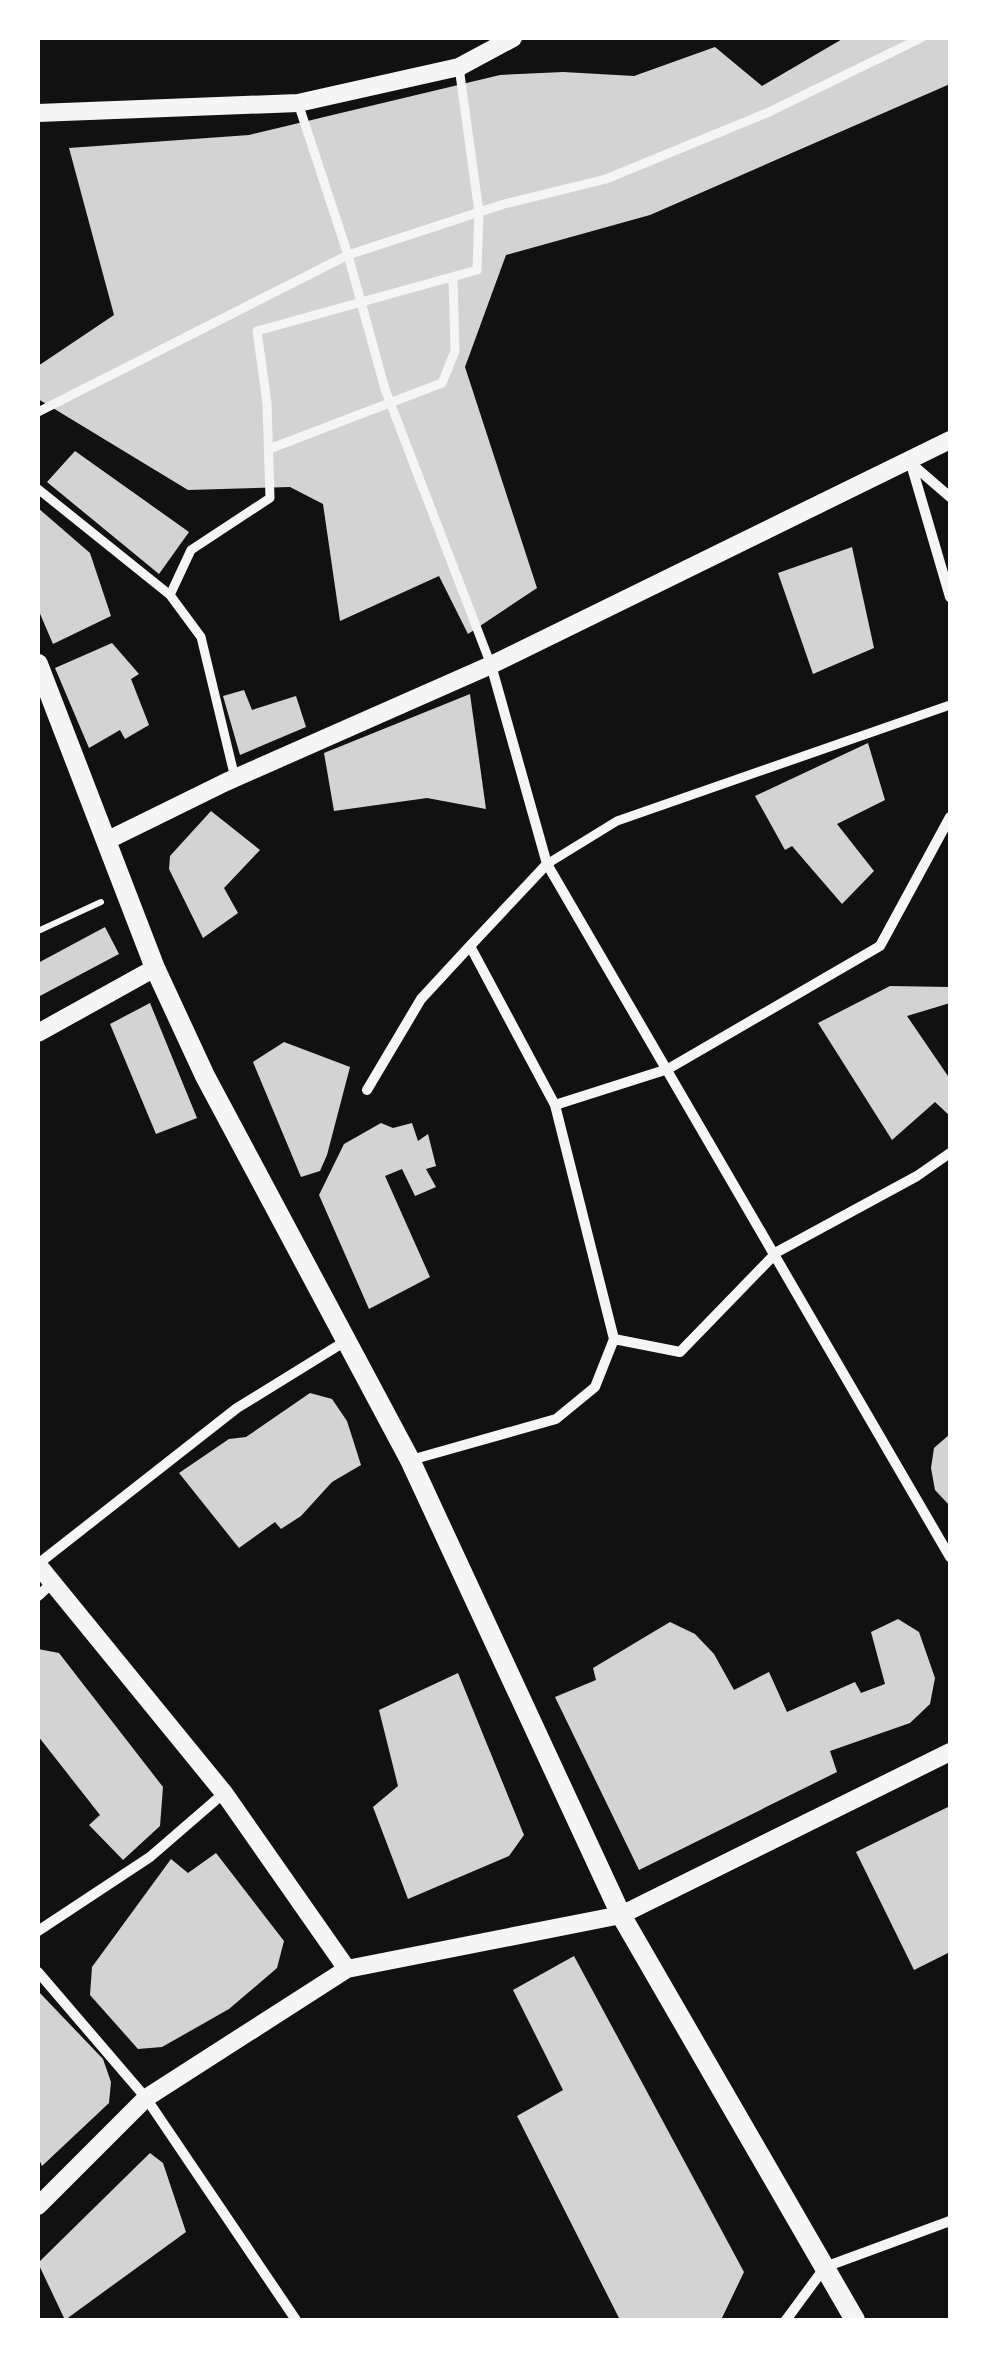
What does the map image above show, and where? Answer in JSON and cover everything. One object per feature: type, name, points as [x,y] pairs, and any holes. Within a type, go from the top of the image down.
[{"type":"main road","points":[[38,664],[155,968],[204,1076],[410,1460],[621,1914],[855,2320]]},
{"type":"street","points":[[38,114],[298,103],[459,67],[513,38]]},
{"type":"street","points":[[38,412],[348,255],[479,212],[606,179],[769,112],[920,38]]},
{"type":"street","points":[[170,595],[190,550],[270,498],[270,449],[257,331],[478,270],[479,212],[459,67]]},
{"type":"street","points":[[298,103],[392,405],[491,665],[547,864],[777,1252],[950,1555]]},
{"type":"street","points":[[270,449],[442,383],[452,366],[453,278]]},
{"type":"street","points":[[106,841],[235,778],[491,665],[911,464],[950,440]]},
{"type":"street","points":[[911,464],[950,497]]},
{"type":"street","points":[[911,464],[950,597]]},
{"type":"street","points":[[38,489],[170,595],[201,637],[235,778]]},
{"type":"street","points":[[367,1090],[422,999],[547,864],[617,820],[950,706]]},
{"type":"street","points":[[555,1105],[668,1069],[880,946],[950,818]]},
{"type":"street","points":[[410,1460],[556,1419],[595,1387],[614,1339],[555,1105],[470,946]]},
{"type":"street","points":[[38,1034],[155,968]]},
{"type":"street","points":[[614,1339],[680,1352],[777,1252],[917,1176],[950,1153]]},
{"type":"street","points":[[344,1342],[237,1408],[38,1565],[224,1793],[346,1970]]},
{"type":"street","points":[[38,1596],[52,1582]]},
{"type":"street","points":[[38,2206],[146,2098],[346,1970],[621,1914],[950,1752]]},
{"type":"street","points":[[38,1931],[150,1858],[224,1793]]},
{"type":"street","points":[[38,1972],[146,2098],[296,2320]]},
{"type":"street","points":[[786,2320],[826,2267],[950,2221]]},
{"type":"path","points":[[38,931],[125,891]]},
{"type":"building","points":[[844,38],[950,38],[950,84],[650,215],[506,255],[465,367],[537,588],[468,634],[439,576],[340,621],[323,504],[290,487],[188,490],[38,399],[38,366],[114,315],[69,148],[249,135],[500,75],[563,72],[634,76],[715,47],[762,86]]},
{"type":"building","points":[[75,451],[189,532],[159,574],[47,482]]},
{"type":"building","points":[[38,508],[90,553],[111,616],[53,644],[38,609]]},
{"type":"building","points":[[852,547],[874,648],[813,674],[778,573]]},
{"type":"building","points":[[112,643],[139,674],[131,679],[149,725],[125,739],[120,730],[89,748],[55,668]]},
{"type":"building","points":[[244,690],[252,710],[296,696],[306,727],[240,755],[223,696]]},
{"type":"building","points":[[470,694],[486,809],[427,798],[334,811],[324,753]]},
{"type":"building","points":[[868,743],[885,800],[837,824],[874,871],[842,904],[792,846],[785,850],[755,796]]},
{"type":"building","points":[[211,811],[260,850],[224,888],[238,913],[203,938],[169,869],[170,856]]},
{"type":"building","points":[[105,927],[119,954],[38,997],[38,963]]},
{"type":"building","points":[[890,986],[950,987],[950,1003],[907,1016],[950,1079],[950,1116],[935,1102],[892,1140],[818,1023]]},
{"type":"building","points":[[150,1003],[197,1118],[156,1134],[110,1024]]},
{"type":"building","points":[[284,1042],[350,1067],[320,1171],[301,1177],[253,1062]]},
{"type":"building","points":[[381,1123],[393,1128],[412,1123],[418,1141],[428,1134],[436,1166],[426,1169],[436,1187],[415,1196],[402,1169],[385,1176],[430,1277],[369,1309],[319,1195],[344,1144]]},
{"type":"building","points":[[310,1393],[332,1399],[347,1421],[361,1465],[332,1482],[301,1516],[281,1529],[275,1522],[239,1548],[179,1473],[229,1439],[246,1437]]},
{"type":"building","points":[[950,1434],[950,1506],[935,1490],[931,1468],[934,1448]]},
{"type":"building","points":[[898,1619],[919,1632],[935,1678],[930,1704],[910,1723],[830,1751],[837,1772],[639,1870],[555,1697],[596,1680],[593,1668],[670,1622],[695,1634],[714,1654],[734,1690],[769,1672],[787,1712],[855,1682],[861,1693],[885,1684],[871,1632]]},
{"type":"building","points":[[38,1649],[59,1653],[163,1787],[160,1826],[123,1860],[89,1825],[100,1815],[38,1736]]},
{"type":"building","points":[[458,1673],[524,1835],[509,1856],[408,1899],[373,1807],[398,1786],[379,1710]]},
{"type":"building","points":[[950,1806],[950,1952],[914,1970],[856,1852]]},
{"type":"building","points":[[216,1853],[284,1941],[277,1968],[229,2009],[162,2047],[138,2049],[90,1995],[92,1967],[171,1859],[188,1873]]},
{"type":"building","points":[[574,1956],[744,2272],[721,2320],[620,2320],[517,2116],[563,2090],[513,1990]]},
{"type":"building","points":[[38,1991],[103,2059],[111,2082],[109,2103],[42,2166],[38,2157]]},
{"type":"building","points":[[150,2153],[163,2163],[186,2232],[65,2320],[38,2263]]}]
